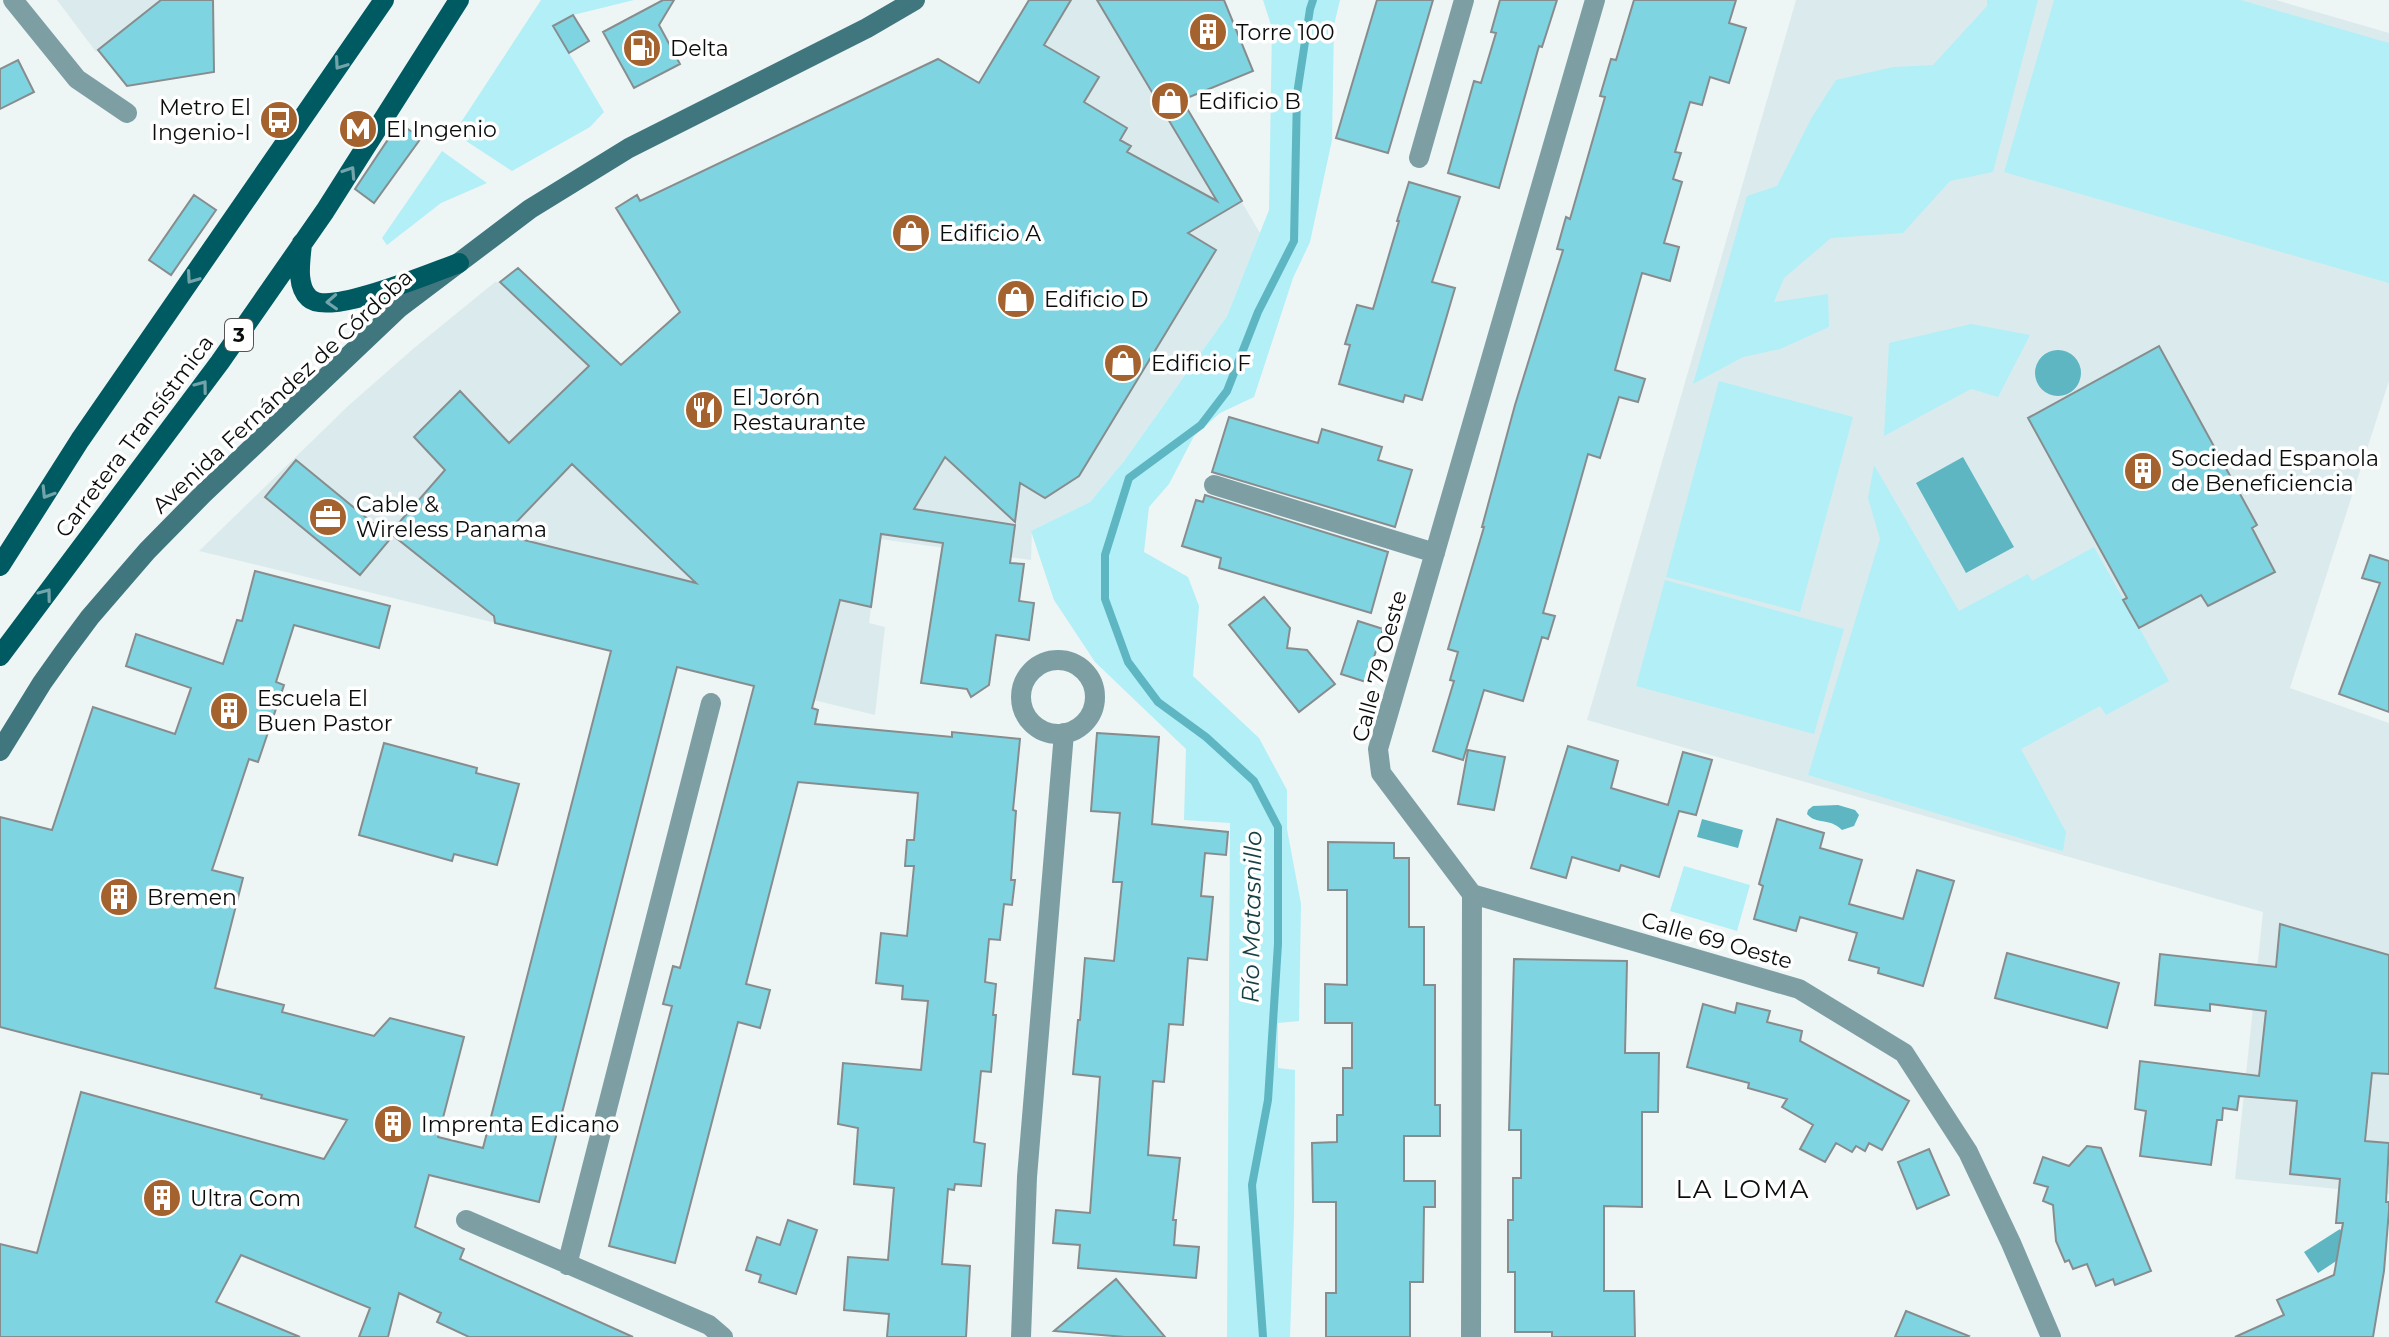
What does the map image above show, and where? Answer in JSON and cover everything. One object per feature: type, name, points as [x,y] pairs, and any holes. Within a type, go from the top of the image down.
[{"type":"main road","name":"Carretera Transístmica","points":[[0,566],[80,440],[384,0]]},
{"type":"main road","name":"Carretera Transístmica","points":[[0,656],[220,362],[325,211],[459,0]]},
{"type":"main road","name":"Avenida Fernández de Córdoba","points":[[0,751],[64,652],[147,551],[399,308],[530,209],[629,148],[867,28],[915,0]]},
{"type":"main road","points":[[302,242],[303,289],[309,298],[319,303],[353,300],[459,263]]},
{"type":"street","points":[[13,0],[77,79],[127,113]]},
{"type":"street","points":[[1419,158],[1464,0]]},
{"type":"street","name":"Calle 79 Oeste","points":[[1472,894],[1381,773],[1378,749],[1595,0]]},
{"type":"street","points":[[1214,485],[1435,553]]},
{"type":"street","points":[[567,1265],[711,703]]},
{"type":"street","points":[[1021,1337],[1027,1177],[1064,733]]},
{"type":"street","points":[[1471,1337],[1472,894]]},
{"type":"street","name":"Calle 69 Oeste","points":[[1472,894],[1799,989],[1904,1053],[1968,1152],[2051,1337]]},
{"type":"street","points":[[466,1220],[709,1325],[723,1337]]},
{"type":"shaded area","points":[[57,0],[161,0],[96,52]]},
{"type":"shaded area","points":[[541,0],[634,0],[573,15],[553,26],[604,112],[590,127],[512,171],[454,133]]},
{"type":"shaded area","points":[[1029,0],[1123,0],[1260,233],[1227,316],[1124,461],[1090,502],[1032,531],[1031,560],[880,539],[869,623],[885,627],[875,715],[199,551],[348,406],[495,282],[500,282],[724,494],[778,418]]},
{"type":"shaded area","points":[[1263,0],[1340,0],[1334,25],[1332,140],[1310,242],[1293,278],[1254,397],[1220,413],[1194,436],[1169,484],[1149,507],[1144,552],[1188,577],[1199,606],[1193,676],[1259,738],[1287,790],[1287,829],[1301,904],[1299,1021],[1278,1023],[1278,1068],[1295,1070],[1290,1337],[1227,1337],[1230,823],[1184,820],[1186,749],[1095,662],[1054,600],[1031,531],[1090,502],[1124,461],[1227,316],[1269,210],[1272,28]]},
{"type":"shaded area","points":[[1796,0],[2276,0],[2389,33],[2389,381],[2290,688],[2389,723],[2389,1194],[2235,1179],[2263,912],[1587,720]]},
{"type":"shaded area","points":[[1987,0],[2038,0],[1993,172],[1950,181],[1903,233],[1831,238],[1784,278],[1774,302],[1828,294],[1829,327],[1780,349],[1743,357],[1693,384],[1747,196],[1777,186],[1812,117],[1836,80],[1893,67],[1933,65],[1987,6]]},
{"type":"shaded area","points":[[2054,0],[2241,0],[2389,43],[2389,283],[2004,172]]},
{"type":"shaded area","points":[[442,151],[487,183],[441,203],[387,245],[382,238]]},
{"type":"shaded area","points":[[1971,324],[2030,335],[1998,397],[1971,389],[1884,436],[1889,343]]},
{"type":"shaded area","points":[[2058,350],[2074,357],[2081,373],[2074,389],[2058,396],[2042,389],[2035,373],[2042,357]]},
{"type":"shaded area","points":[[1719,381],[1853,417],[1800,612],[1666,577]]},
{"type":"shaded area","points":[[1963,457],[2014,547],[1966,573],[1916,483]]},
{"type":"shaded area","points":[[1874,465],[1959,611],[2028,574],[2032,581],[2094,547],[2169,681],[2106,715],[2100,706],[2021,749],[2066,832],[2063,851],[1808,775],[1880,539],[1868,498]]},
{"type":"shaded area","points":[[1665,580],[1844,629],[1814,734],[1636,686]]},
{"type":"shaded area","points":[[1838,805],[1855,810],[1859,815],[1854,826],[1842,830],[1807,814],[1813,806]]},
{"type":"shaded area","points":[[1702,819],[1743,830],[1738,848],[1697,837]]},
{"type":"shaded area","points":[[1684,866],[1750,885],[1737,931],[1670,911]]},
{"type":"shaded area","points":[[2340,1229],[2353,1250],[2318,1273],[2304,1252]]},
{"type":"building","points":[[161,0],[213,0],[214,72],[127,86],[98,50]]},
{"type":"building","name":"Delta","points":[[663,0],[674,0],[659,25],[680,64],[634,88],[603,32]]},
{"type":"building","points":[[1029,0],[1071,0],[1044,45],[1099,77],[1084,102],[1127,128],[1120,140],[1131,146],[1127,152],[1217,201],[1097,0],[1224,0],[1253,71],[1182,100],[1242,201],[1188,233],[1216,250],[1079,476],[1045,498],[1020,483],[1015,522],[945,457],[914,509],[1015,525],[1010,563],[1024,564],[1019,601],[1034,603],[1029,640],[996,635],[989,685],[971,697],[967,689],[921,683],[943,543],[881,534],[871,607],[840,600],[812,708],[818,710],[815,724],[952,737],[952,732],[1020,739],[1013,810],[1016,811],[1012,905],[1004,904],[1000,940],[989,939],[985,982],[996,984],[993,1015],[996,1015],[991,1072],[981,1071],[974,1142],[985,1144],[981,1186],[955,1184],[954,1190],[948,1189],[942,1264],[970,1266],[966,1337],[887,1337],[889,1314],[844,1310],[848,1257],[888,1260],[894,1188],[854,1184],[858,1128],[838,1124],[843,1063],[921,1070],[928,1001],[902,999],[903,986],[876,983],[881,933],[907,936],[914,866],[905,866],[907,840],[914,840],[918,793],[798,782],[746,984],[770,990],[760,1028],[738,1022],[675,1263],[609,1246],[672,1006],[663,1004],[673,966],[680,968],[754,686],[677,667],[539,1202],[429,1175],[415,1227],[464,1249],[460,1259],[633,1337],[469,1337],[437,1322],[441,1313],[399,1293],[388,1337],[359,1337],[370,1308],[241,1255],[216,1302],[300,1337],[0,1337],[0,1244],[37,1253],[81,1092],[324,1159],[347,1120],[0,1027],[0,817],[52,830],[93,707],[175,734],[191,688],[126,666],[136,634],[223,664],[237,620],[242,621],[255,571],[390,606],[379,648],[294,625],[276,682],[284,685],[258,762],[249,759],[212,870],[243,878],[215,988],[284,1005],[282,1012],[374,1036],[390,1018],[464,1037],[438,1137],[483,1148],[611,651],[495,623],[494,616],[390,533],[445,470],[414,437],[460,391],[509,443],[589,366],[500,282],[518,268],[621,365],[680,312],[616,208],[637,195],[640,201],[938,59],[979,83]],"holes":[[[572,464],[696,583],[504,535]]]},
{"type":"building","points":[[1377,0],[1433,0],[1388,153],[1336,138]]},
{"type":"building","points":[[1500,0],[1557,0],[1542,47],[1539,46],[1499,188],[1448,173],[1474,81],[1481,83],[1496,33],[1491,32]]},
{"type":"building","points":[[1634,0],[1736,0],[1729,23],[1746,28],[1729,83],[1710,77],[1702,105],[1690,102],[1675,152],[1681,153],[1673,179],[1682,182],[1664,243],[1679,247],[1670,281],[1642,273],[1615,370],[1645,379],[1638,402],[1619,397],[1600,458],[1588,454],[1543,613],[1555,616],[1548,639],[1542,637],[1523,701],[1484,690],[1463,760],[1433,751],[1454,681],[1450,680],[1458,652],[1448,649],[1484,527],[1515,405],[1563,250],[1557,249],[1566,217],[1570,219],[1605,97],[1600,96],[1611,59],[1616,60]]},
{"type":"building","points":[[573,15],[589,41],[569,53],[553,26]]},
{"type":"building","points":[[18,60],[34,92],[0,109],[0,69]]},
{"type":"building","points":[[399,123],[421,138],[374,203],[355,189]]},
{"type":"building","points":[[1409,182],[1460,197],[1432,282],[1455,288],[1422,400],[1405,395],[1403,402],[1339,384],[1350,345],[1345,344],[1357,305],[1373,309]]},
{"type":"building","points":[[194,195],[216,210],[171,275],[149,260]]},
{"type":"building","name":"Sociedad Espanola de Beneficiencia","points":[[2159,346],[2257,525],[2252,528],[2275,572],[2208,606],[2201,595],[2139,628],[2123,600],[2127,598],[2028,418]]},
{"type":"building","points":[[1229,417],[1318,443],[1322,429],[1382,447],[1378,460],[1412,470],[1395,527],[1212,472]]},
{"type":"building","name":"Cable & Wireless Panama","points":[[296,460],[391,538],[360,575],[265,497]]},
{"type":"building","points":[[1205,495],[1388,552],[1371,613],[1219,568],[1221,558],[1182,546],[1196,500],[1203,502]]},
{"type":"building","points":[[2370,555],[2389,561],[2389,712],[2339,694],[2380,583],[2362,578]]},
{"type":"building","points":[[1264,597],[1290,628],[1287,648],[1307,650],[1335,684],[1299,712],[1229,625]]},
{"type":"building","points":[[1358,621],[1383,629],[1366,682],[1341,674]]},
{"type":"building","points":[[1097,733],[1159,737],[1152,824],[1228,832],[1226,855],[1205,853],[1201,896],[1213,897],[1207,960],[1188,958],[1183,1025],[1169,1024],[1164,1082],[1153,1081],[1148,1155],[1180,1158],[1173,1220],[1176,1220],[1174,1245],[1199,1247],[1196,1278],[1078,1268],[1080,1245],[1053,1243],[1056,1210],[1090,1213],[1100,1077],[1073,1074],[1078,1020],[1085,958],[1114,961],[1122,882],[1113,882],[1120,813],[1091,811]]},
{"type":"building","points":[[384,743],[477,768],[476,773],[519,784],[497,865],[454,854],[452,861],[359,835]]},
{"type":"building","points":[[1568,746],[1618,761],[1611,788],[1668,805],[1683,752],[1712,760],[1696,815],[1679,811],[1659,877],[1621,865],[1619,871],[1572,857],[1566,878],[1531,868]]},
{"type":"building","points":[[1468,750],[1505,757],[1494,810],[1458,804]]},
{"type":"building","points":[[1777,819],[1824,833],[1820,848],[1862,860],[1849,904],[1903,919],[1917,870],[1954,881],[1923,986],[1878,973],[1879,968],[1849,960],[1857,933],[1800,917],[1796,931],[1754,919],[1763,886],[1759,884]]},
{"type":"building","points":[[1328,842],[1394,843],[1394,858],[1409,858],[1409,927],[1424,927],[1424,985],[1435,985],[1435,1105],[1440,1105],[1440,1136],[1404,1136],[1404,1181],[1435,1181],[1435,1207],[1424,1207],[1423,1282],[1410,1282],[1410,1337],[1326,1337],[1326,1293],[1336,1293],[1336,1202],[1313,1202],[1312,1143],[1337,1142],[1337,1115],[1343,1115],[1343,1068],[1352,1068],[1352,1023],[1325,1023],[1325,984],[1347,985],[1347,890],[1328,890]]},
{"type":"building","points":[[2280,924],[2389,955],[2389,1074],[2372,1073],[2365,1141],[2389,1143],[2386,1202],[2389,1202],[2389,1210],[2384,1271],[2373,1337],[2235,1337],[2284,1315],[2277,1300],[2334,1275],[2343,1223],[2336,1223],[2340,1179],[2290,1174],[2297,1101],[2239,1096],[2237,1110],[2223,1108],[2222,1120],[2217,1120],[2211,1165],[2140,1156],[2146,1111],[2135,1109],[2140,1061],[2259,1076],[2266,1011],[2210,1004],[2210,1011],[2155,1005],[2160,954],[2276,967]]},
{"type":"building","points":[[2007,953],[2119,983],[2107,1028],[1995,998]]},
{"type":"building","points":[[1514,959],[1627,961],[1625,1053],[1659,1053],[1658,1112],[1642,1112],[1642,1207],[1604,1206],[1604,1291],[1634,1291],[1635,1337],[1552,1337],[1552,1332],[1515,1332],[1515,1272],[1508,1272],[1508,1220],[1513,1220],[1513,1178],[1521,1178],[1521,1130],[1509,1130]]},
{"type":"building","points":[[1737,1003],[1770,1011],[1767,1022],[1802,1031],[1800,1041],[1909,1101],[1882,1150],[1869,1143],[1865,1151],[1856,1146],[1852,1152],[1836,1143],[1825,1162],[1800,1149],[1813,1125],[1782,1107],[1787,1099],[1748,1088],[1749,1083],[1687,1067],[1703,1004],[1735,1013]]},
{"type":"building","points":[[2087,1146],[2101,1148],[2151,1271],[2115,1285],[2113,1279],[2096,1286],[2087,1264],[2073,1269],[2069,1260],[2065,1262],[2056,1241],[2053,1205],[2043,1201],[2048,1187],[2034,1183],[2043,1157],[2069,1166]]},
{"type":"building","points":[[1929,1149],[1949,1195],[1917,1209],[1898,1162]]},
{"type":"building","points":[[788,1220],[817,1230],[796,1294],[759,1282],[761,1275],[746,1270],[757,1237],[780,1245]]},
{"type":"building","points":[[1116,1279],[1165,1337],[1054,1331]]},
{"type":"building","points":[[1906,1311],[1969,1336],[1895,1337]]},
{"type":"waterway","name":"Río Matasnillo","points":[[1263,1337],[1252,1185],[1268,1100],[1278,944],[1278,827],[1254,781],[1206,737],[1158,702],[1128,662],[1105,599],[1105,555],[1129,478],[1201,425],[1227,391],[1258,312],[1294,241],[1297,94],[1313,0]]},
{"type":"place","name":"Torre 100","points":[[1208,32]]},
{"type":"place","name":"Delta","points":[[642,48]]},
{"type":"place","name":"Edificio B","points":[[1170,101]]},
{"type":"place","name":"Metro El Ingenio-I","points":[[279,120]]},
{"type":"place","name":"El Ingenio","points":[[358,129]]},
{"type":"place","name":"Edificio A","points":[[911,233]]},
{"type":"place","name":"Edificio D","points":[[1016,299]]},
{"type":"place","name":"Edificio F","points":[[1123,363]]},
{"type":"place","name":"El Jorón Restaurante","points":[[704,410]]},
{"type":"place","name":"Sociedad Espanola de Beneficiencia","points":[[2143,471]]},
{"type":"place","name":"Cable & Wireless Panama","points":[[328,517]]},
{"type":"place","name":"Escuela El Buen Pastor","points":[[229,711]]},
{"type":"place","name":"Bremen","points":[[119,897]]},
{"type":"place","name":"Imprenta Edicano","points":[[393,1124]]},
{"type":"place","name":"Ultra Com","points":[[162,1198]]},
{"type":"district","name":"LA LOMA","points":[[1743,1189]]}]
